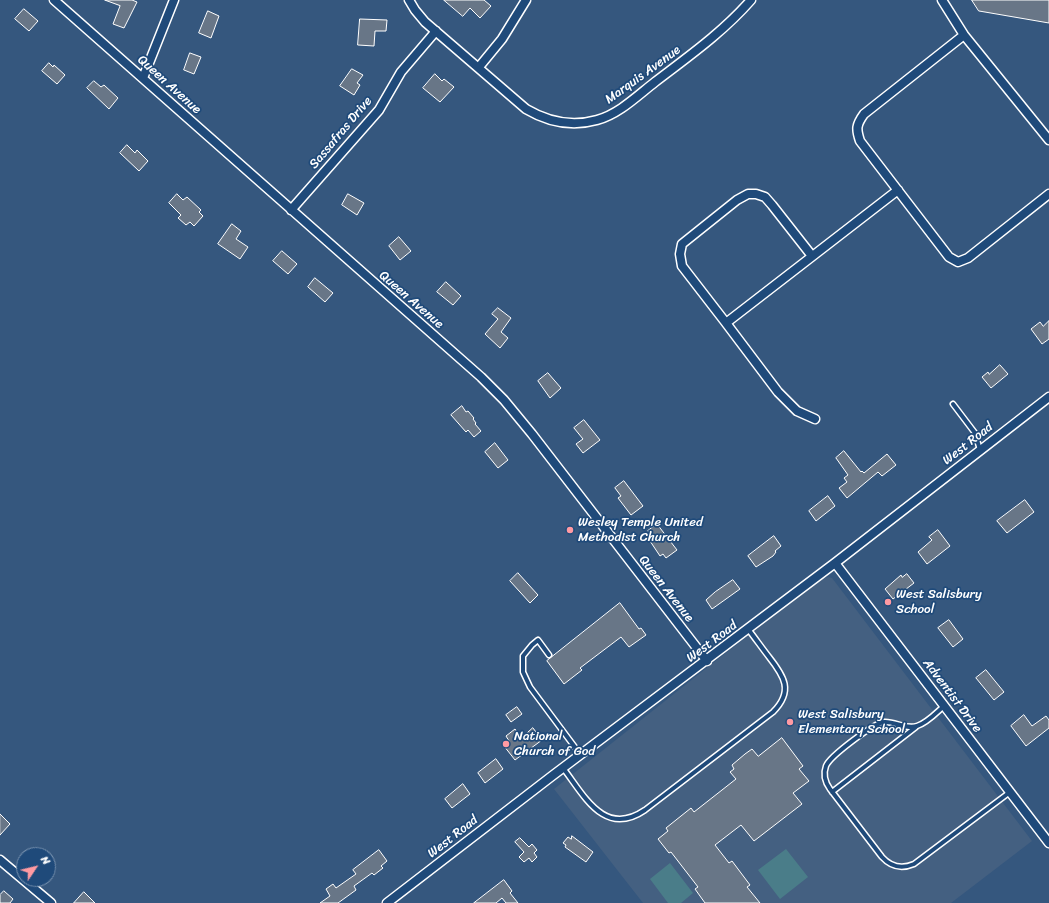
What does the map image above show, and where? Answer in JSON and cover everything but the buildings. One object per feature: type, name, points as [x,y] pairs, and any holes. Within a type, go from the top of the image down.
[{"type":"street","name":"Queen Avenue","points":[[54,0],[481,377],[504,400],[532,434],[706,661]]},
{"type":"street","points":[[143,78],[174,0]]},
{"type":"street","name":"Marquis Avenue","points":[[409,0],[415,10],[436,31],[518,102],[535,114],[566,123],[592,121],[607,116],[632,100],[701,47],[735,17],[751,0]]},
{"type":"street","points":[[478,67],[502,39],[526,0]]},
{"type":"street","points":[[942,0],[964,35],[1049,140]]},
{"type":"street","name":"Sassafras Drive","points":[[291,210],[379,110],[401,72],[436,31]]},
{"type":"street","points":[[964,35],[864,114],[858,122],[857,131],[860,141],[949,257],[958,262],[968,258],[1049,194]]},
{"type":"street","points":[[726,323],[898,190]]},
{"type":"street","points":[[812,256],[772,205],[764,197],[756,194],[748,194],[737,200],[682,244],[680,254],[682,266],[778,392],[798,411],[815,419]]},
{"type":"street","name":"West Road","points":[[387,903],[581,754],[836,563],[1049,398]]},
{"type":"street","name":"Adventist Drive","points":[[836,563],[1049,842]]},
{"type":"street","points":[[0,860],[51,903]]},
{"type":"lane","points":[[953,404],[975,433],[980,450]]},
{"type":"lane","points":[[563,768],[594,808],[607,817],[625,819],[645,810],[773,712],[780,704],[784,692],[783,678],[748,629]]},
{"type":"lane","points":[[549,655],[538,640],[523,656],[523,672],[530,687],[581,754]]},
{"type":"lane","points":[[832,792],[944,706]]},
{"type":"lane","points":[[918,726],[907,727],[884,722],[873,726],[828,762],[824,773],[826,784],[882,857],[891,865],[908,867],[920,861],[1010,792]]},
{"type":"shaded area","name":"West Salisbury Elementary School","points":[[828,577],[832,578],[1032,841],[951,903],[643,903],[554,789],[723,655],[822,579]]},
{"type":"green space","points":[[786,849],[808,877],[780,899],[758,870]]},
{"type":"green space","points":[[670,863],[693,893],[681,903],[668,903],[650,879]]},
{"type":"place","name":"Wesley Temple United Methodist Church","points":[[570,530]]},
{"type":"place","name":"West Salisbury School","points":[[888,602]]},
{"type":"place","name":"West Salisbury Elementary School","points":[[790,722]]},
{"type":"place","name":"National Church of God","points":[[506,744]]}]
